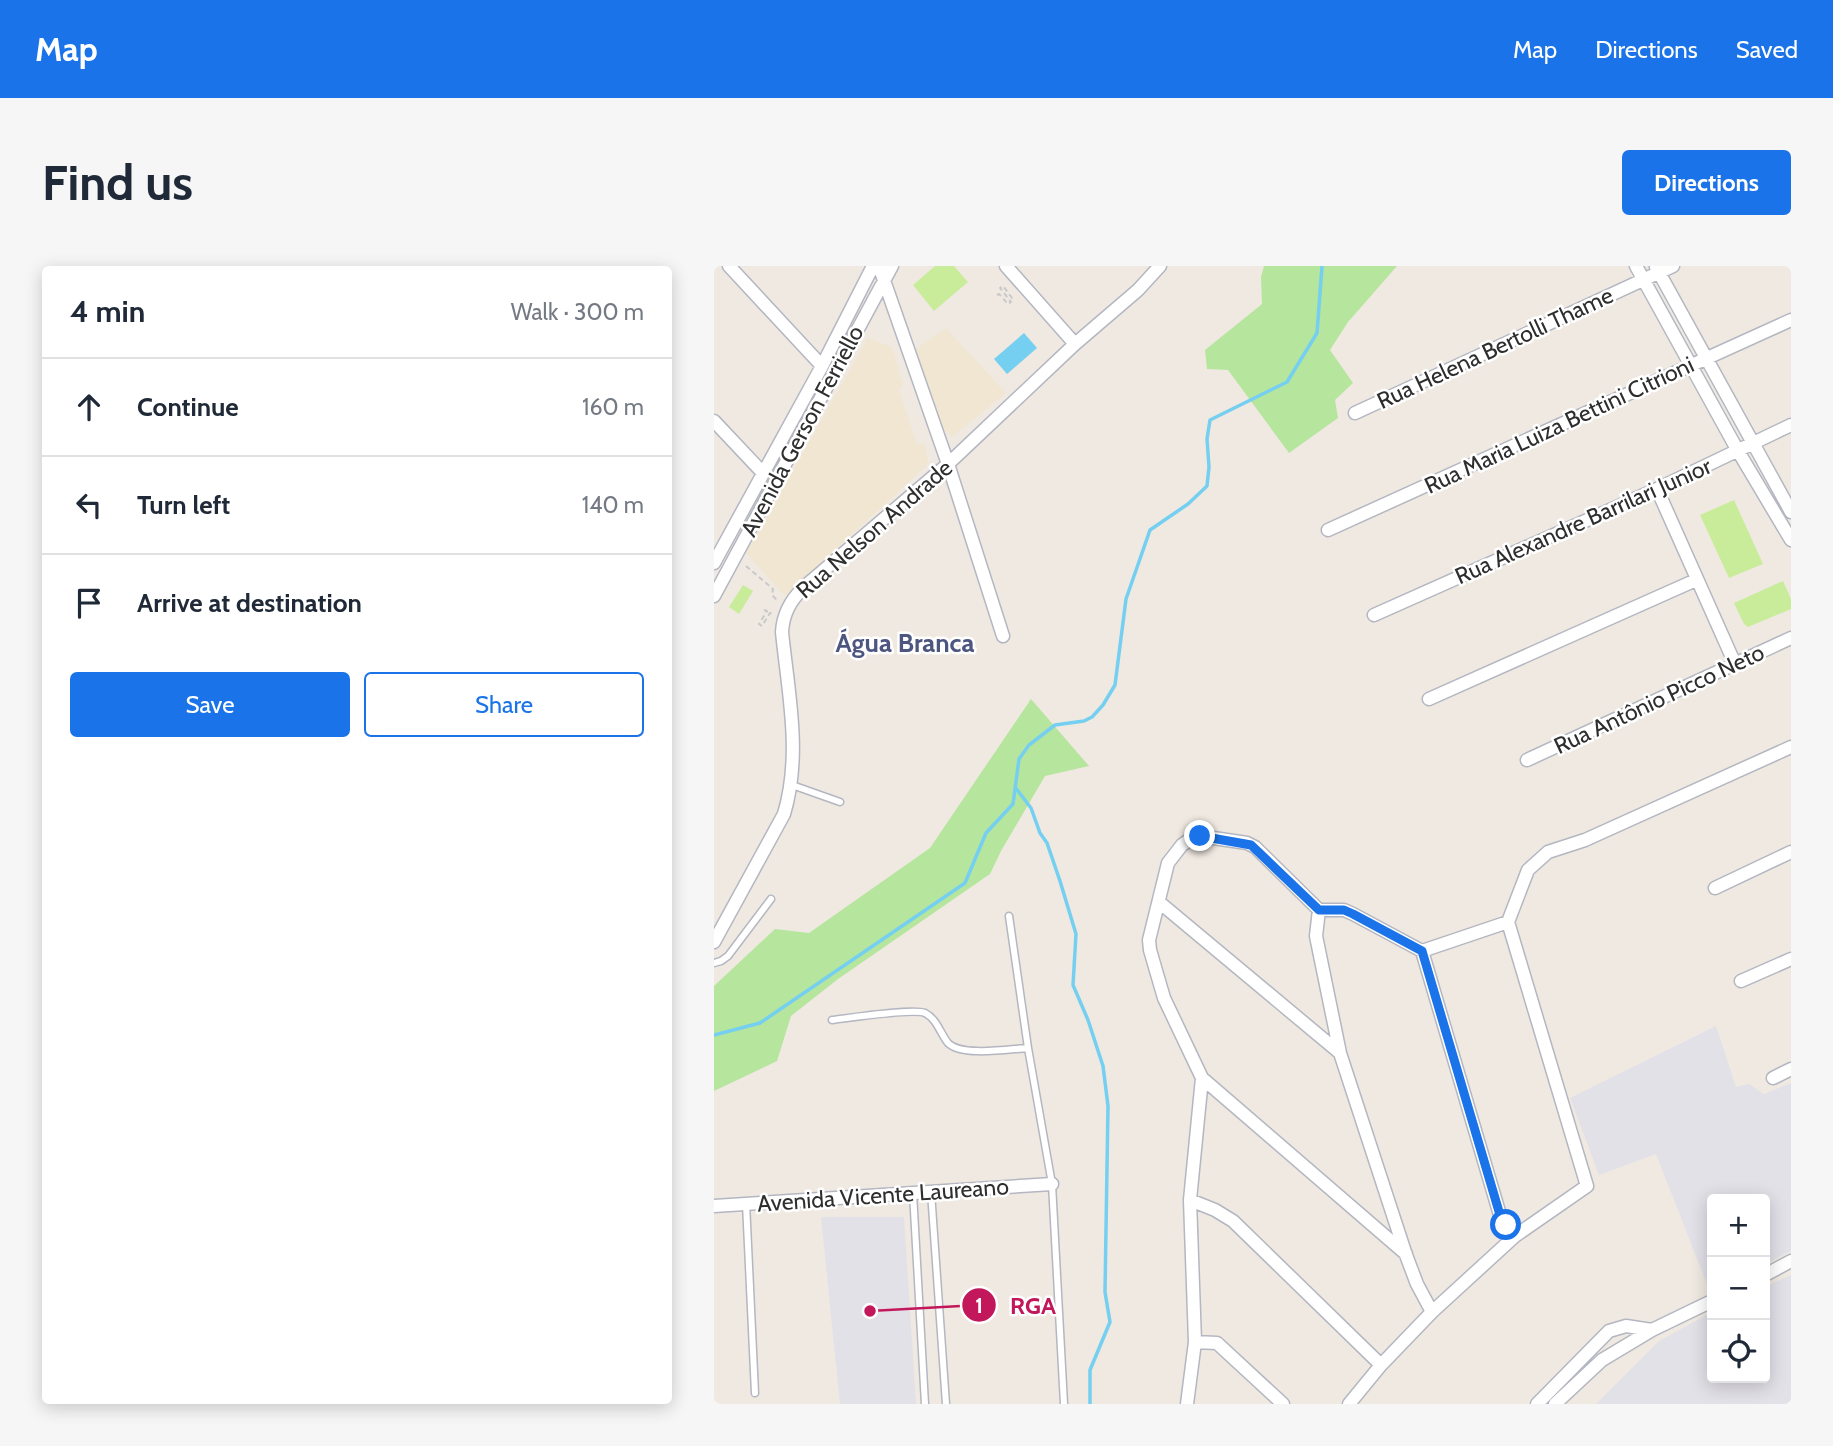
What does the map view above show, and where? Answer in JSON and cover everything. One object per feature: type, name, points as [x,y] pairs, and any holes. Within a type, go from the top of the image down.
[{"type":"street","points":[[729,266],[822,366]]},
{"type":"street","name":"Avenida Gerson Ferriello","points":[[714,563],[822,366],[873,266]]},
{"type":"street","name":"Avenida Gerson Ferriello","points":[[714,596],[882,272],[892,266]]},
{"type":"street","name":"Rua Nelson Andrade","points":[[714,942],[784,814],[792,785],[795,754],[782,632],[785,614],[803,588],[948,464],[1138,290],[1160,266]]},
{"type":"street","points":[[1636,266],[1738,451],[1791,540]]},
{"type":"street","name":"Rua Helena Bertolli Thame","points":[[1355,413],[1644,280],[1657,269],[1673,266]]},
{"type":"street","points":[[1657,269],[1791,512]]},
{"type":"street","points":[[1009,270],[1076,344]]},
{"type":"street","points":[[882,272],[1003,636]]},
{"type":"street","name":"Rua Maria Luiza Bettini Citrioni","points":[[1328,530],[1791,320]]},
{"type":"street","points":[[714,421],[763,473]]},
{"type":"street","name":"Rua Alexandre Barrilari Junior","points":[[1374,615],[1657,489],[1791,425]]},
{"type":"street","points":[[1657,489],[1735,664]]},
{"type":"street","points":[[1429,699],[1696,580]]},
{"type":"street","name":"Rua Antônio Picco Neto","points":[[1527,760],[1791,638]]},
{"type":"street","points":[[1349,1404],[1381,1365],[1432,1312],[1515,1236],[1588,1184],[1508,922],[1528,870],[1548,852],[1585,840],[1791,747]]},
{"type":"street","points":[[1406,1255],[1202,1078],[1164,998],[1150,950],[1150,936],[1171,857],[1187,841],[1200,836],[1251,845],[1319,910],[1344,910],[1422,951],[1500,1215],[1515,1236]]},
{"type":"street","points":[[1715,888],[1791,852]]},
{"type":"street","points":[[1159,902],[1340,1053]]},
{"type":"street","points":[[1319,910],[1315,936],[1340,1053],[1406,1255],[1432,1312]]},
{"type":"street","points":[[1422,951],[1508,922]]},
{"type":"street","points":[[1741,981],[1791,959]]},
{"type":"street","points":[[1773,1078],[1791,1069]]},
{"type":"street","points":[[1187,1404],[1195,1342],[1189,1200],[1202,1078]]},
{"type":"street","name":"Avenida Vicente Laureano","points":[[714,1206],[1052,1184]]},
{"type":"street","points":[[1189,1200],[1216,1210],[1233,1222],[1381,1365]]},
{"type":"street","points":[[1770,1272],[1791,1261]]},
{"type":"street","points":[[1555,1404],[1602,1360],[1652,1330],[1707,1303]]},
{"type":"street","points":[[1537,1404],[1609,1331],[1626,1326],[1652,1330]]},
{"type":"street","points":[[1195,1342],[1217,1343],[1283,1404]]},
{"type":"lane","points":[[792,785],[840,802]]},
{"type":"lane","points":[[714,963],[727,956],[771,899]]},
{"type":"lane","points":[[1009,916],[1028,1048],[1052,1184],[1064,1404]]},
{"type":"lane","points":[[832,1020],[921,1012],[934,1020],[948,1043],[955,1048],[965,1051],[1028,1048]]},
{"type":"lane","points":[[931,1192],[946,1404]]},
{"type":"lane","points":[[913,1193],[925,1404]]},
{"type":"lane","points":[[746,1203],[755,1393]]},
{"type":"path","points":[[997,295],[1008,304],[1011,302],[1000,288],[1003,286],[1012,298],[1015,296],[1005,284],[1009,270]]},
{"type":"path","points":[[735,556],[773,589],[772,595],[785,614]]},
{"type":"path","points":[[764,610],[767,611],[760,624],[762,626],[770,613],[785,614]]},
{"type":"shaded area","points":[[946,328],[1006,393],[952,437],[940,425],[914,350]]},
{"type":"shaded area","points":[[868,338],[892,347],[903,385],[899,390],[917,445],[924,443],[928,460],[926,466],[785,596],[746,553]]},
{"type":"shaded area","points":[[1716,1026],[1736,1087],[1749,1084],[1764,1094],[1791,1083],[1791,1251],[1770,1262],[1770,1194],[1707,1194],[1707,1284],[1656,1154],[1599,1175],[1570,1098]]},
{"type":"shaded area","points":[[821,1217],[904,1217],[916,1404],[840,1404]]},
{"type":"shaded area","points":[[1791,1275],[1791,1404],[1596,1404],[1659,1341],[1707,1315],[1707,1383],[1770,1383],[1770,1285]]},
{"type":"green space","points":[[935,266],[954,266],[968,282],[934,311],[913,285]]},
{"type":"green space","points":[[1264,266],[1397,266],[1348,322],[1330,350],[1353,383],[1335,400],[1338,418],[1289,453],[1228,370],[1207,369],[1205,350],[1262,304],[1261,277]]},
{"type":"green space","points":[[1734,500],[1763,564],[1729,578],[1700,515]]},
{"type":"green space","points":[[1783,581],[1791,599],[1791,609],[1748,627],[1744,624],[1734,603]]},
{"type":"green space","points":[[743,585],[753,591],[739,614],[729,607]]},
{"type":"green space","points":[[1031,699],[1089,766],[1045,776],[990,874],[838,979],[791,1016],[777,1061],[714,1091],[714,986],[775,929],[809,933],[930,848]]},
{"type":"water","points":[[1024,333],[1037,348],[1007,374],[994,359]]},
{"type":"waterway","points":[[714,1035],[760,1023],[965,883],[986,833],[1013,804],[1019,759],[1029,745],[1055,725],[1084,721],[1092,717],[1115,685],[1126,599],[1150,530],[1188,504],[1207,486],[1207,439],[1210,420],[1287,382],[1317,333],[1322,266]]},
{"type":"waterway","points":[[1015,787],[1031,808],[1040,833],[1047,843],[1076,934],[1073,985],[1103,1066],[1108,1106],[1105,1292],[1110,1322],[1090,1370],[1090,1404]]},
{"type":"place","name":"RGA","points":[[870,1311]]},
{"type":"district","name":"Água Branca","points":[[905,643]]},
{"type":"route","points":[[1200,836],[1244,842],[1255,847],[1319,910],[1344,910],[1422,951],[1500,1215],[1506,1225]]}]
